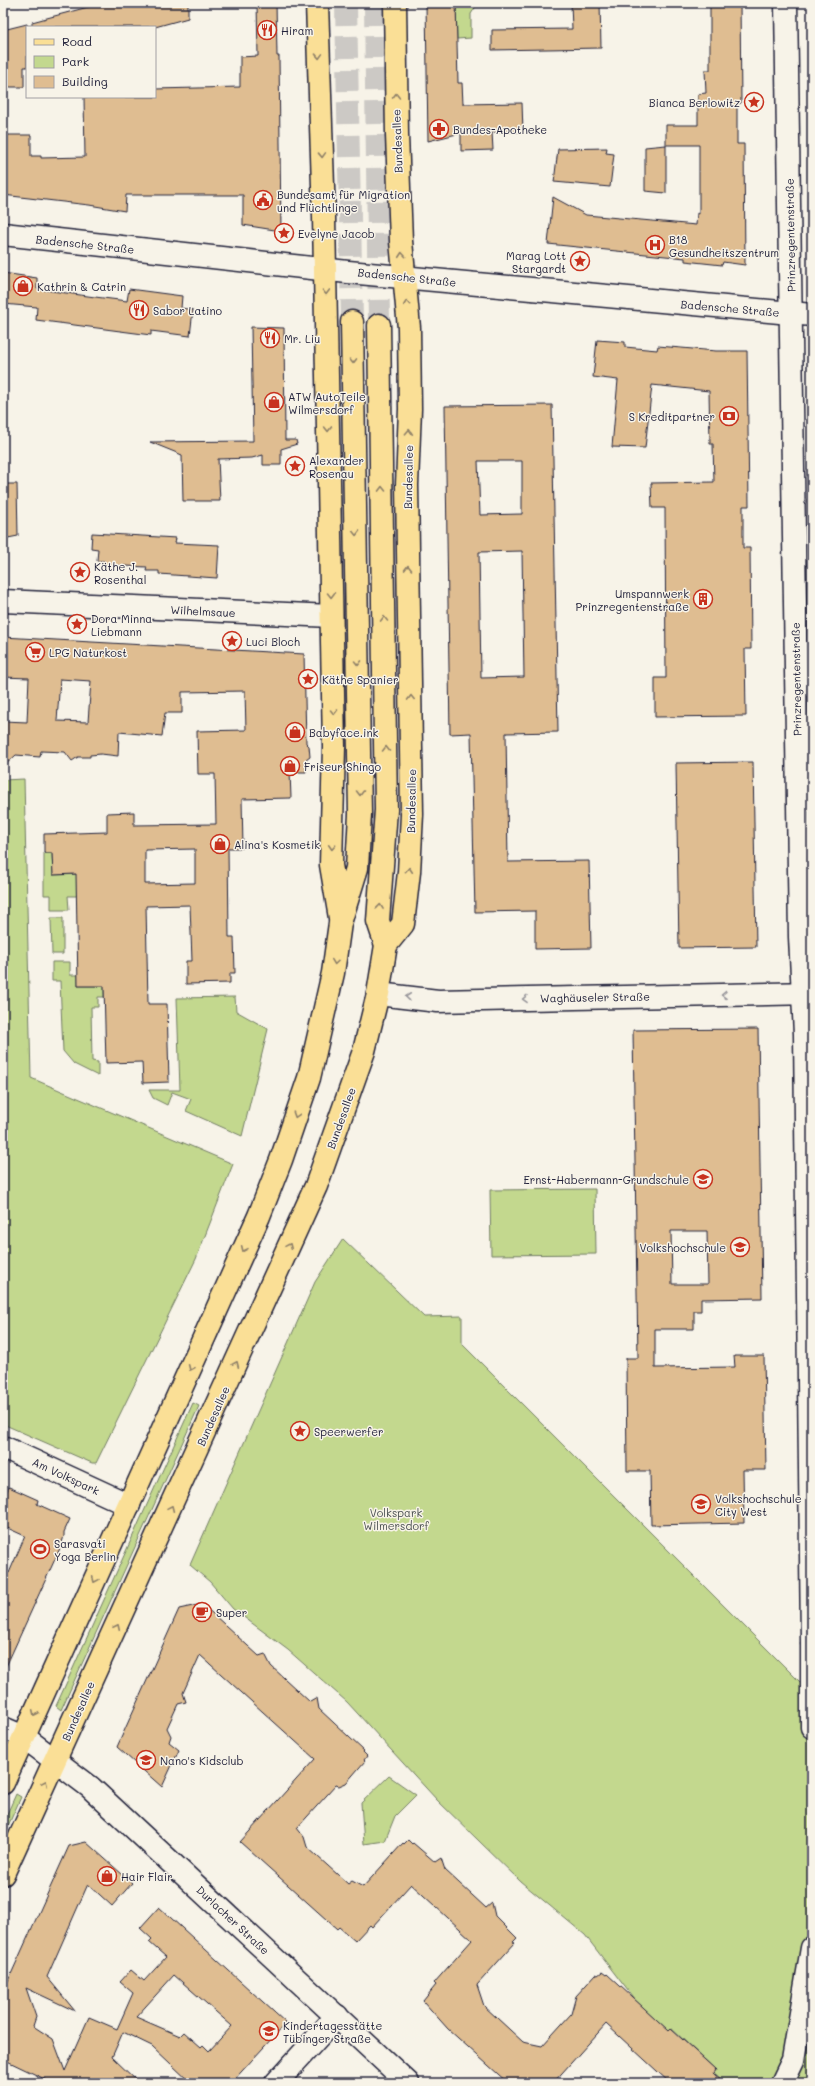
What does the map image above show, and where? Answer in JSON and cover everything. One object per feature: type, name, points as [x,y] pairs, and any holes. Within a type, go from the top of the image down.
[{"type":"main road","points":[[317,3],[325,269],[332,616],[334,747],[332,865],[340,923]]},
{"type":"main road","name":"Bundesallee","points":[[386,945],[403,924],[409,872],[412,814],[407,485],[410,402],[409,328],[404,277],[396,135],[394,3]]},
{"type":"main road","points":[[3,1783],[259,1216],[281,1160],[314,1056],[334,973],[340,923],[357,868],[360,814],[352,322]]},
{"type":"main road","name":"Bundesallee","points":[[3,1874],[316,1186],[364,1051],[378,994],[386,945],[378,921],[386,810],[379,325]]},
{"type":"street","name":"Prinzregentenstraße","points":[[786,3],[801,314],[800,937],[808,993],[805,1034],[812,1727]]},
{"type":"street","name":"Badensche Straße","points":[[3,234],[404,277],[801,314]]},
{"type":"street","name":"Wilhelmsaue","points":[[3,601],[332,616]]},
{"type":"street","name":"Waghäuseler Straße","points":[[378,994],[438,1001],[808,993]]},
{"type":"street","name":"Am Volkspark","points":[[3,1447],[129,1505]]},
{"type":"street","name":"Durlacher Straße","points":[[3,1728],[24,1737],[90,1787],[408,2083]]},
{"type":"street","points":[[782,2083],[794,2060],[812,1948]]},
{"type":"street","points":[[276,2083],[336,2016]]},
{"type":"green space","points":[[456,3],[478,3],[471,14],[471,38],[457,39]]},
{"type":"green space","points":[[24,779],[31,1078],[233,1164],[196,1259],[96,1463],[92,1463],[3,1424],[3,780]]},
{"type":"green space","points":[[44,853],[52,853],[53,875],[87,874],[87,896],[68,896],[69,910],[51,910],[51,895],[44,895]]},
{"type":"green space","points":[[51,918],[63,918],[63,954],[52,954]]},
{"type":"green space","points":[[52,962],[70,962],[70,975],[78,975],[78,986],[104,986],[104,997],[98,997],[98,1007],[91,1007],[92,1061],[98,1062],[98,1076],[74,1064],[63,1051],[60,981],[52,981]]},
{"type":"green space","points":[[235,997],[236,1011],[268,1029],[242,1136],[186,1111],[191,1099],[172,1092],[167,1105],[153,1098],[149,1090],[180,1090],[177,998]]},
{"type":"green space","points":[[595,1189],[596,1254],[491,1255],[490,1190]]},
{"type":"green space","name":"Volkspark Wilmersdorf","points":[[343,1239],[424,1317],[462,1316],[462,1344],[803,1685],[812,1691],[812,2083],[725,2083],[714,2073],[716,2070],[672,2029],[669,2031],[635,2000],[585,1935],[520,1881],[437,1800],[347,1702],[288,1650],[233,1609],[210,1582],[190,1565],[315,1282]]},
{"type":"green space","points":[[193,1403],[199,1406],[61,1710],[56,1706]]},
{"type":"green space","points":[[389,1776],[416,1795],[395,1816],[385,1841],[364,1844],[361,1803]]},
{"type":"green space","points":[[16,1794],[21,1797],[3,1837],[3,1823]]},
{"type":"building","points":[[103,3],[188,3],[188,18],[156,27],[32,26],[32,22]]},
{"type":"building","points":[[257,3],[276,3],[277,56],[279,56],[281,231],[243,225],[243,195],[126,195],[125,211],[89,205],[3,195],[3,135],[31,135],[31,156],[41,156],[41,158],[85,157],[84,98],[156,98],[156,89],[240,87],[240,57],[258,56]]},
{"type":"building","points":[[426,3],[456,3],[458,83],[462,83],[463,104],[522,103],[523,132],[492,132],[493,150],[461,151],[461,133],[428,141]]},
{"type":"building","points":[[571,3],[600,3],[601,48],[492,50],[492,30],[572,29]]},
{"type":"building","points":[[710,3],[740,3],[741,103],[737,104],[737,144],[744,144],[745,265],[723,262],[722,265],[685,261],[685,258],[548,244],[553,197],[586,215],[696,225],[697,213],[699,214],[699,145],[666,145],[666,125],[698,125],[698,94],[706,93],[705,70],[710,70]]},
{"type":"building","points":[[27,24],[24,87],[3,87],[3,30]]},
{"type":"building","points":[[666,145],[666,193],[645,191],[645,147]]},
{"type":"building","points":[[607,148],[606,153],[614,154],[610,187],[554,182],[558,149]]},
{"type":"building","points":[[3,273],[37,278],[37,289],[95,297],[127,301],[129,289],[182,296],[181,308],[193,310],[190,336],[151,331],[151,335],[36,320],[37,307],[3,304]]},
{"type":"building","points":[[251,327],[284,328],[285,440],[296,440],[297,444],[281,449],[281,465],[263,465],[263,455],[252,458],[218,459],[220,501],[183,501],[182,455],[150,442],[253,441]]},
{"type":"building","points":[[597,340],[625,342],[625,347],[657,350],[658,346],[716,351],[747,351],[749,506],[743,506],[743,548],[750,548],[751,649],[745,649],[746,716],[655,717],[655,678],[666,678],[665,508],[652,508],[651,483],[714,482],[713,444],[710,444],[709,391],[652,385],[645,448],[612,447],[618,380],[593,377]]},
{"type":"building","points":[[552,405],[558,732],[506,733],[508,862],[589,861],[591,948],[535,949],[535,911],[475,912],[471,733],[450,734],[445,406]],"holes":[[[478,461],[522,461],[522,514],[480,515]],[[522,551],[524,677],[481,678],[479,552]]]},
{"type":"building","points":[[3,484],[17,484],[18,536],[3,539]]},
{"type":"building","points":[[92,533],[176,538],[175,543],[219,545],[217,578],[159,574],[159,571],[146,571],[147,567],[104,565],[104,561],[97,561],[98,549],[91,548]]},
{"type":"building","points":[[3,637],[304,654],[306,743],[309,746],[310,757],[306,760],[306,772],[290,772],[291,798],[242,799],[243,848],[228,848],[229,937],[234,937],[235,973],[230,973],[230,983],[186,984],[186,961],[192,961],[190,905],[146,906],[148,1004],[167,1004],[169,1082],[143,1083],[142,1062],[106,1063],[104,986],[78,986],[76,874],[53,875],[52,853],[44,853],[44,834],[107,832],[107,813],[134,812],[134,825],[216,824],[215,774],[198,774],[197,731],[246,730],[245,691],[182,692],[182,713],[165,713],[162,736],[119,732],[118,756],[101,754],[90,755],[90,757],[78,757],[72,761],[65,752],[41,751],[40,757],[16,755],[3,767],[3,721],[27,722],[29,678],[3,677]],"holes":[[[60,679],[91,681],[88,722],[57,721]],[[195,849],[195,883],[145,884],[145,850]]]},
{"type":"building","points":[[753,762],[756,947],[679,948],[676,763]]},
{"type":"building","points":[[758,1029],[762,1298],[701,1299],[701,1311],[694,1311],[694,1329],[655,1329],[655,1368],[735,1367],[734,1356],[764,1356],[766,1470],[743,1470],[744,1523],[651,1525],[650,1471],[627,1471],[626,1358],[638,1358],[633,1030]],"holes":[[[671,1231],[707,1231],[708,1284],[672,1284]]]},
{"type":"building","points":[[9,1487],[38,1500],[37,1504],[70,1519],[64,1532],[61,1546],[3,1673],[3,1570],[9,1573],[25,1536],[3,1526],[3,1489],[7,1491]]},
{"type":"building","points":[[202,1604],[259,1656],[265,1654],[271,1666],[310,1702],[317,1698],[319,1709],[364,1751],[363,1752],[367,1756],[364,1760],[365,1761],[346,1783],[339,1786],[336,1785],[297,1828],[304,1837],[307,1847],[348,1884],[352,1881],[363,1887],[403,1843],[404,1844],[408,1840],[435,1862],[441,1858],[445,1870],[486,1908],[492,1903],[495,1916],[517,1938],[513,1942],[515,1943],[477,1985],[484,2006],[523,2042],[542,2046],[571,2014],[576,1996],[596,1974],[598,1975],[602,1972],[606,1975],[607,1974],[669,2031],[671,2029],[716,2070],[714,2073],[725,2083],[670,2083],[606,2024],[553,2083],[508,2083],[448,2029],[423,2001],[436,1985],[434,1983],[472,1940],[411,1884],[372,1927],[370,1925],[355,1941],[339,1927],[337,1929],[240,1842],[315,1759],[200,1655],[183,1693],[186,1702],[178,1704],[167,1728],[171,1736],[169,1742],[179,1750],[162,1787],[117,1747],[179,1609]]},
{"type":"building","points":[[86,1842],[132,1883],[112,1906],[88,1884],[47,1977],[75,2011],[26,1988],[36,2017],[33,2026],[53,2039],[65,2071],[89,2017],[117,2029],[133,1993],[120,1982],[131,1970],[144,1981],[166,1957],[149,1942],[152,1939],[140,1928],[159,1907],[286,2023],[231,2083],[191,2083],[152,2046],[123,2032],[112,2057],[139,2083],[53,2083],[3,2059],[3,1992],[69,1846]],"holes":[[[174,1975],[232,2026],[209,2051],[203,2045],[201,2047],[184,2032],[180,2036],[136,2017]]]},
{"type":"tunnel","points":[[346,3],[352,322]]},
{"type":"tunnel","points":[[375,3],[379,325]]},
{"type":"place","name":"Hiram","points":[[267,30]]},
{"type":"place","name":"Bianca Berlowitz","points":[[754,102]]},
{"type":"place","name":"Bundes-Apotheke","points":[[439,129]]},
{"type":"place","name":"Bundesamt für Migration und Flüchtlinge","points":[[263,200]]},
{"type":"place","name":"Evelyne Jacob","points":[[284,233]]},
{"type":"place","name":"B18 Gesundheitszentrum","points":[[655,245]]},
{"type":"place","name":"Marag Lott Stargardt","points":[[580,261]]},
{"type":"place","name":"Kathrin & Catrin","points":[[23,286]]},
{"type":"place","name":"Sabor Latino","points":[[139,310]]},
{"type":"place","name":"Mr. Liu","points":[[270,338]]},
{"type":"place","name":"ATW AutoTeile Wilmersdorf","points":[[274,402]]},
{"type":"place","name":"S Kreditpartner","points":[[729,416]]},
{"type":"place","name":"Alexander Rosenau","points":[[295,466]]},
{"type":"place","name":"Käthe J. Rosenthal","points":[[80,572]]},
{"type":"place","name":"Umspannwerk Prinzregentenstraße","points":[[703,599]]},
{"type":"place","name":"Dora Minna Liebmann","points":[[77,624]]},
{"type":"place","name":"Luci Bloch","points":[[232,641]]},
{"type":"place","name":"LPG Naturkost","points":[[35,652]]},
{"type":"place","name":"Käthe Spanier","points":[[308,679]]},
{"type":"place","name":"Babyface.ink","points":[[295,732]]},
{"type":"place","name":"Friseur Shingo","points":[[290,766]]},
{"type":"place","name":"Alina's Kosmetik","points":[[220,844]]},
{"type":"place","name":"Ernst-Habermann-Grundschule","points":[[703,1179]]},
{"type":"place","name":"Volkshochschule","points":[[740,1247]]},
{"type":"place","name":"Speerwerfer","points":[[300,1431]]},
{"type":"place","name":"Volkshochschule City West","points":[[701,1504]]},
{"type":"place","name":"Sarasvati Yoga Berlin","points":[[40,1549]]},
{"type":"place","name":"Super","points":[[202,1612]]},
{"type":"place","name":"Nano's Kidsclub","points":[[146,1760]]},
{"type":"place","name":"Hair Flair","points":[[107,1876]]},
{"type":"place","name":"Kindertagesstätte Tübinger Straße","points":[[269,2031]]}]
